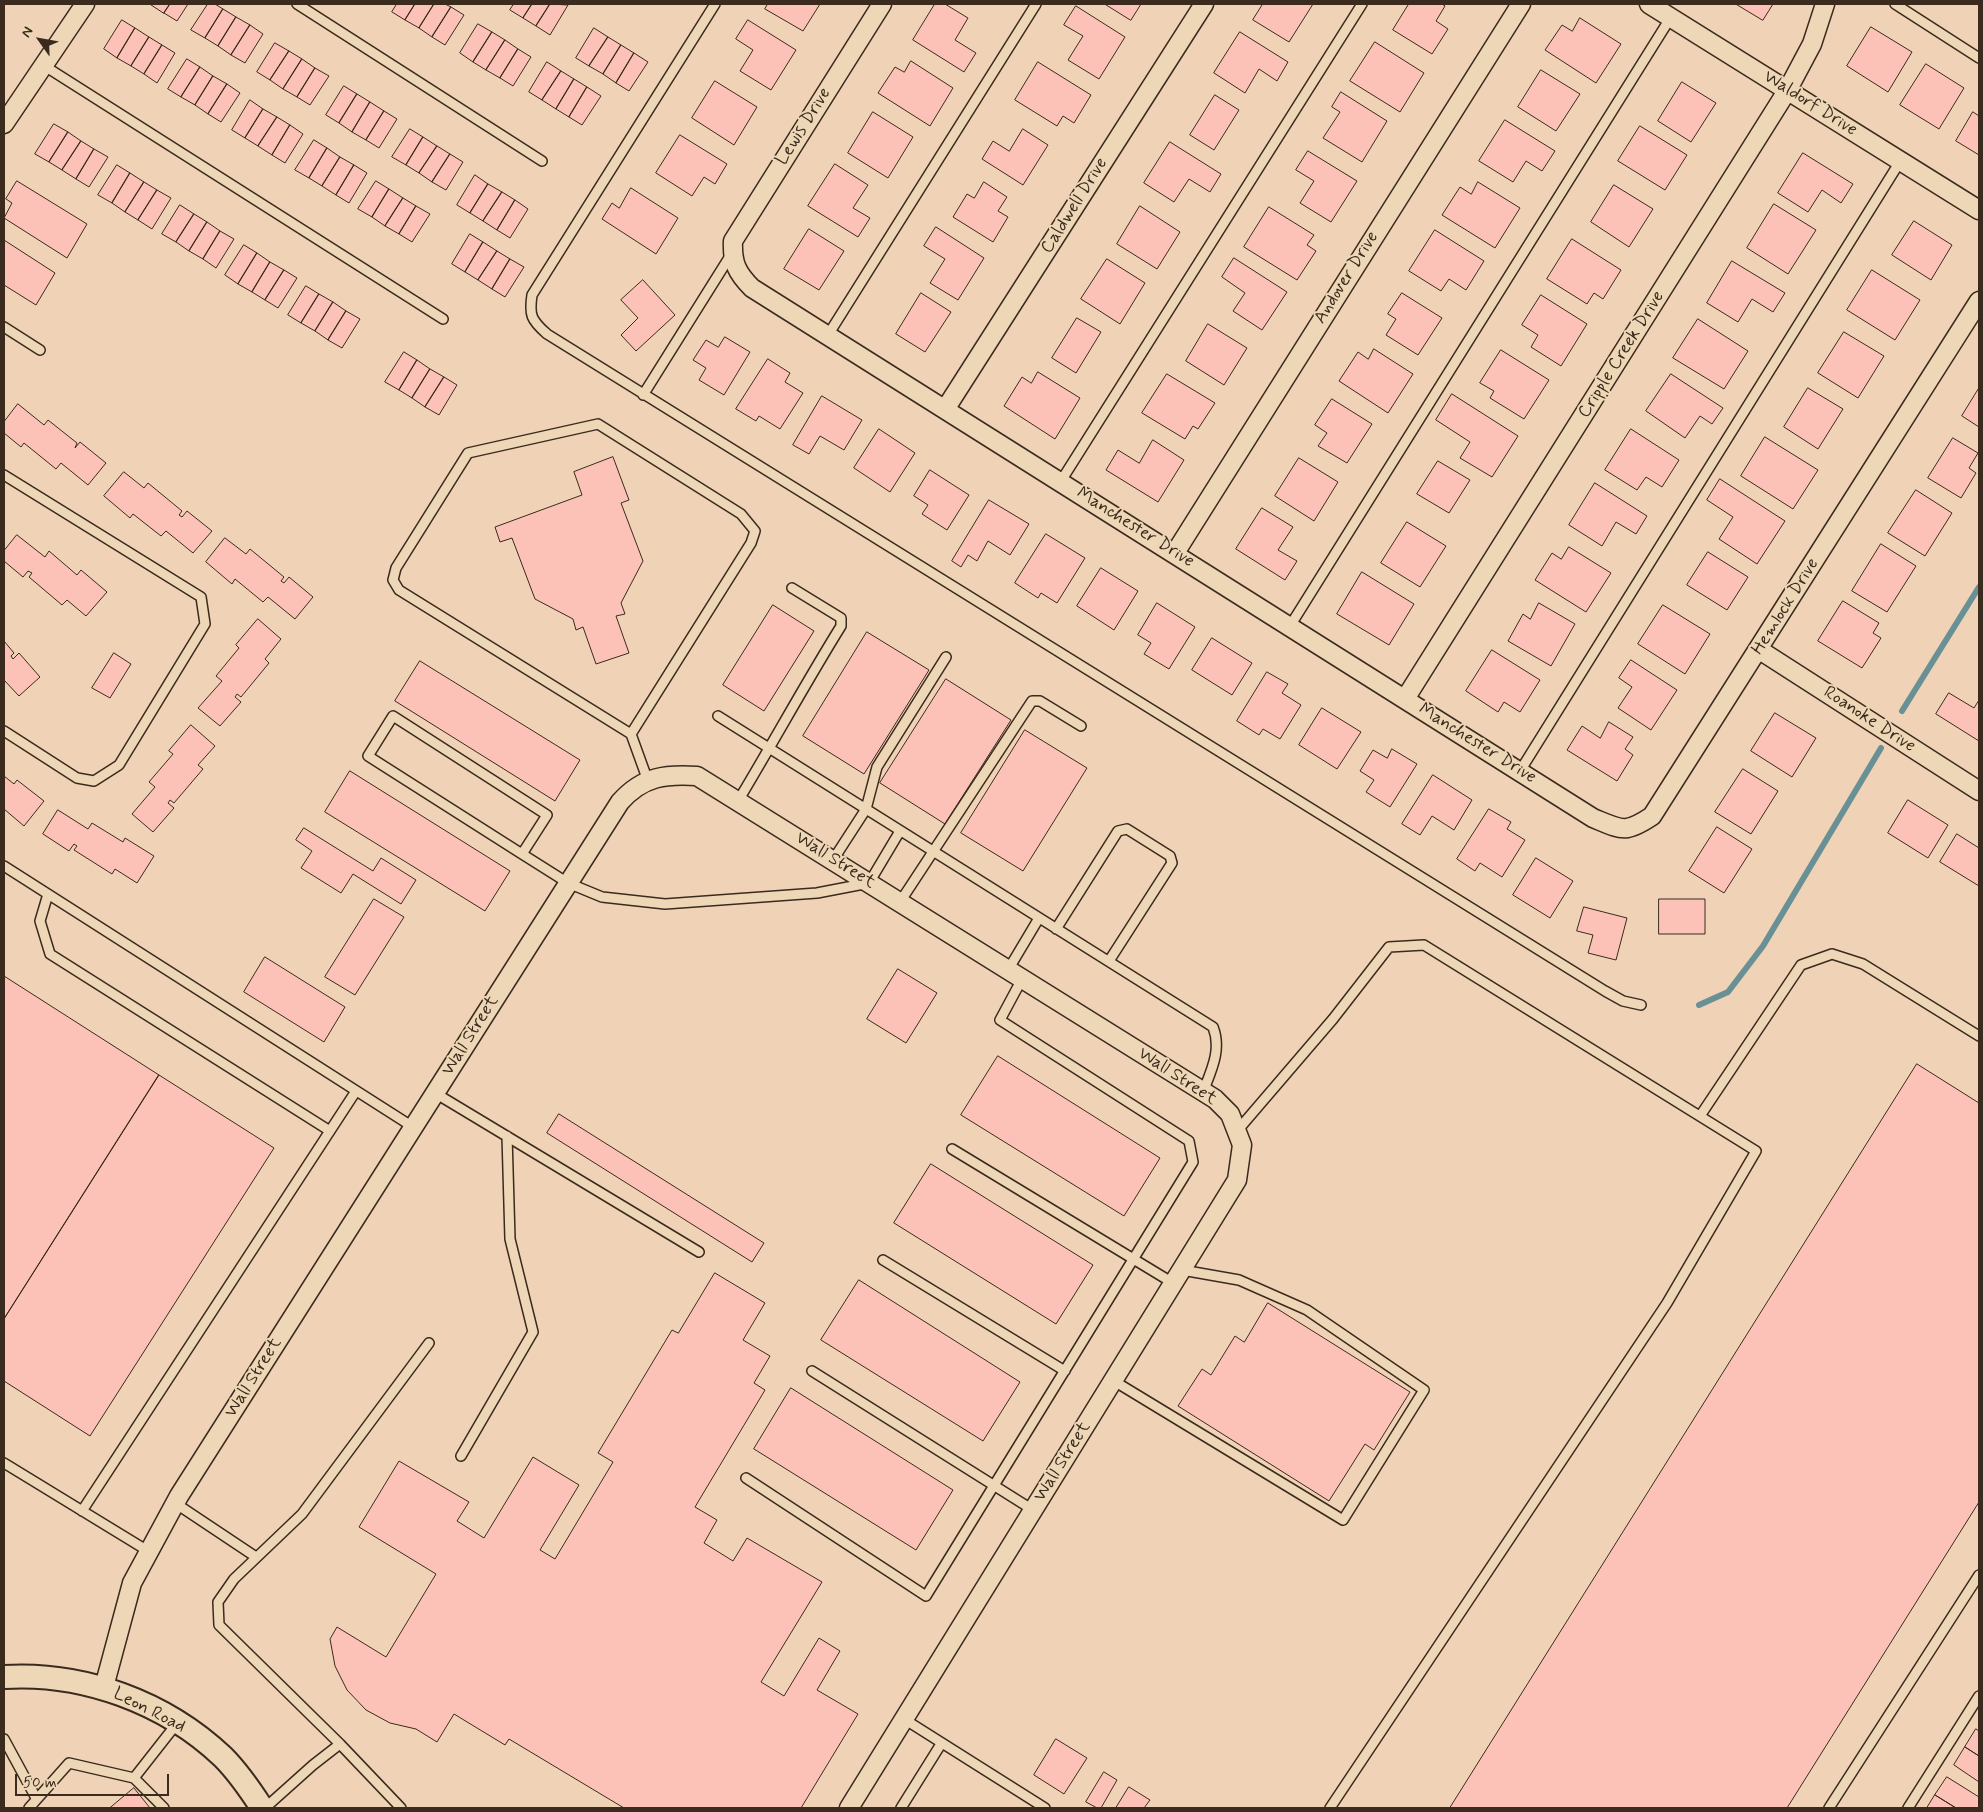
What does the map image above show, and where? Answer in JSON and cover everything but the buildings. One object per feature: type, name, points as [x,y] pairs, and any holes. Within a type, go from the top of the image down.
[{"type":"street","points":[[4,124],[85,4]]},
{"type":"street","name":"Lewis Drive","points":[[732,252],[733,241],[882,4]]},
{"type":"street","name":"Caldwell Drive","points":[[946,408],[1204,4]]},
{"type":"street","name":"Andover Drive","points":[[1175,553],[1520,4]]},
{"type":"street","name":"Waldorf Drive","points":[[1649,4],[1975,207]]},
{"type":"street","name":"Cripple Creek Drive","points":[[1405,699],[1787,91],[1812,44],[1825,4]]},
{"type":"street","name":"Manchester Drive","points":[[732,252],[738,274],[752,288],[946,408],[1552,791]]},
{"type":"street","name":"Hemlock Drive","points":[[1552,791],[1593,818],[1620,829],[1633,828],[1652,816],[1979,301]]},
{"type":"street","name":"Roanoke Drive","points":[[1758,649],[1979,791]]},
{"type":"street","name":"Wall Street","points":[[104,1687],[122,1614],[132,1583],[175,1503],[620,802],[629,792],[648,781],[667,774],[698,776],[1203,1092],[1230,1114],[1242,1144],[1238,1180],[849,1808]]},
{"type":"street","name":"Leon Road","points":[[4,1677],[56,1678],[104,1687],[178,1722],[223,1758],[264,1808]]},
{"type":"lane","points":[[297,4],[542,161]]},
{"type":"lane","points":[[714,4],[532,295],[530,310],[534,323],[547,334],[643,395],[1588,981],[1623,1001],[1641,1005]]},
{"type":"lane","points":[[828,335],[1036,4]]},
{"type":"lane","points":[[1061,481],[1362,4]]},
{"type":"lane","points":[[1895,4],[1979,58]]},
{"type":"lane","points":[[1290,626],[1671,18]]},
{"type":"lane","points":[[43,65],[443,319]]},
{"type":"lane","points":[[1520,771],[1901,160]]},
{"type":"lane","points":[[643,395],[732,252]]},
{"type":"lane","points":[[4,327],[40,350]]},
{"type":"lane","points":[[630,734],[751,543],[755,531],[741,514],[598,424],[468,453],[396,568],[393,580],[399,590],[630,734],[648,781]]},
{"type":"lane","points":[[4,475],[201,597],[205,624],[119,765],[94,781],[77,778],[4,731]]},
{"type":"lane","points":[[738,801],[770,749],[791,706],[841,626],[841,618],[792,588]]},
{"type":"lane","points":[[833,860],[866,809],[877,767],[946,657]]},
{"type":"lane","points":[[900,902],[1032,701],[1040,700],[1081,726]]},
{"type":"lane","points":[[522,854],[548,814],[392,716],[368,756],[522,854],[568,883],[602,897],[665,904],[817,893],[869,883],[900,831]]},
{"type":"lane","points":[[718,716],[1212,1027],[1216,1036],[1216,1055],[1203,1092]]},
{"type":"lane","points":[[1056,929],[1118,831],[1127,829],[1170,856],[1172,863],[1110,962]]},
{"type":"lane","points":[[4,866],[414,1127]]},
{"type":"lane","points":[[48,894],[40,921],[50,954],[330,1130]]},
{"type":"lane","points":[[746,1478],[926,1596],[1193,1162],[1188,1141],[1000,1020],[1015,974],[1039,918]]},
{"type":"lane","points":[[1237,1130],[1333,1019],[1389,947],[1424,944],[1756,1151],[1666,1304],[1330,1808]]},
{"type":"lane","points":[[1700,1116],[1801,966],[1832,954],[1862,964],[1979,1036]]},
{"type":"lane","points":[[82,1511],[356,1091]]},
{"type":"lane","points":[[435,1093],[699,1252]]},
{"type":"lane","points":[[461,1456],[534,1332],[510,1239],[507,1136]]},
{"type":"lane","points":[[952,1149],[1134,1258],[1178,1276],[1239,1280],[1307,1310],[1424,1390],[1343,1520],[1114,1380]]},
{"type":"lane","points":[[883,1260],[1065,1371]]},
{"type":"lane","points":[[401,1808],[340,1744],[219,1625],[218,1602],[234,1580],[302,1514],[429,1343]]},
{"type":"lane","points":[[812,1371],[1033,1510]]},
{"type":"lane","points":[[4,1463],[148,1551]]},
{"type":"lane","points":[[175,1503],[256,1557]]},
{"type":"lane","points":[[1830,1808],[1979,1575]]},
{"type":"lane","points":[[1908,1808],[1979,1696]]},
{"type":"lane","points":[[904,1719],[1045,1808]]},
{"type":"lane","points":[[134,1778],[178,1722]]},
{"type":"lane","points":[[4,1739],[36,1798]]},
{"type":"lane","points":[[264,1808],[340,1744]]},
{"type":"lane","points":[[901,1808],[941,1744]]},
{"type":"lane","points":[[29,1808],[36,1798],[69,1764],[134,1778],[164,1808]]},
{"type":"waterway","points":[[1902,711],[1979,587]]},
{"type":"waterway","points":[[1699,1005],[1728,992],[1763,946],[1881,748]]}]
